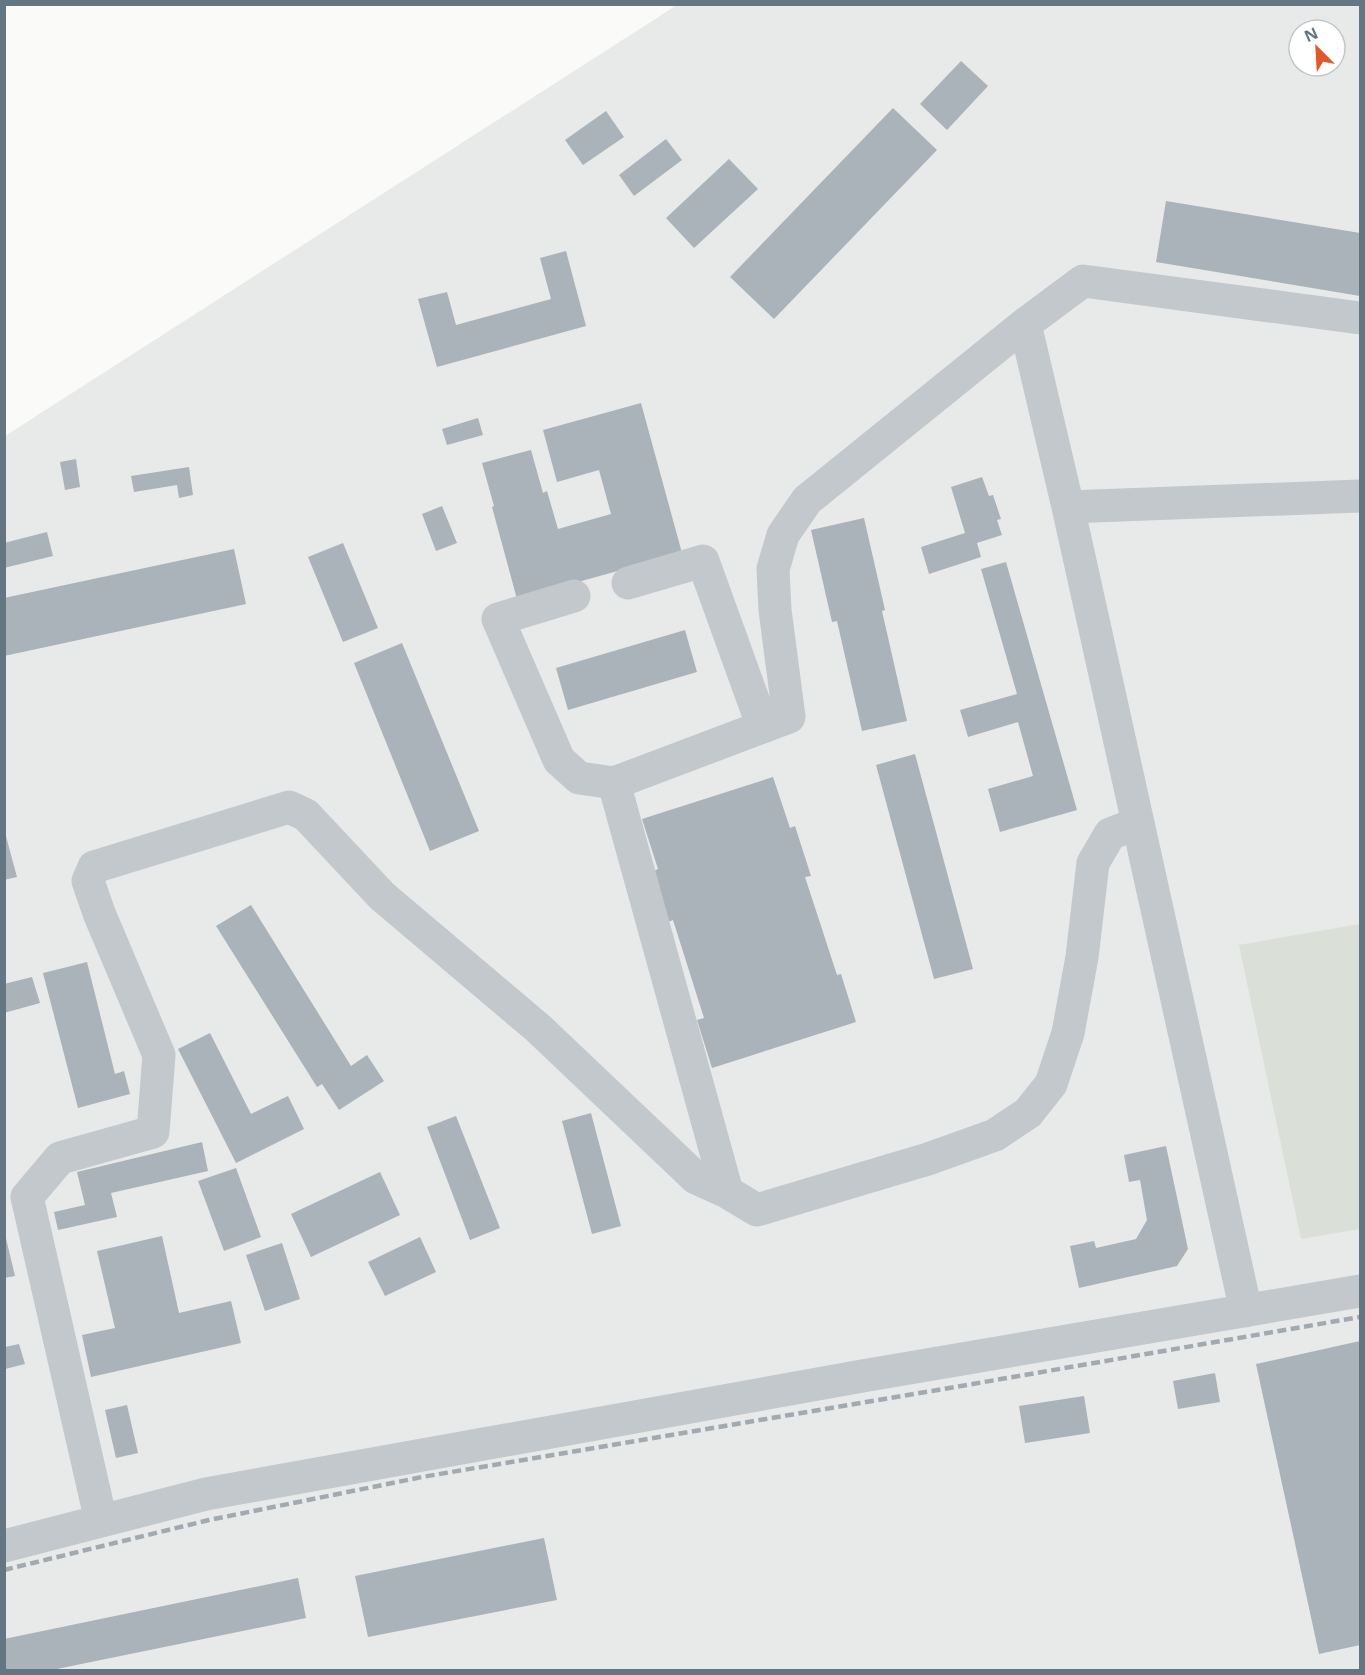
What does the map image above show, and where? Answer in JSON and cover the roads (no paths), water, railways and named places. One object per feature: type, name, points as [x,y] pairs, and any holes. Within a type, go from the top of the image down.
[{"type":"street","points":[[574,596],[498,620],[559,760],[579,778],[614,783],[789,717],[775,610],[773,569],[783,535],[807,500],[1083,280],[1360,318]]},
{"type":"street","points":[[1025,324],[1068,507],[1246,1311]]},
{"type":"street","points":[[1068,507],[1360,496]]},
{"type":"street","points":[[628,583],[703,561],[763,727]]},
{"type":"street","points":[[614,783],[727,1192]]},
{"type":"street","points":[[101,1521],[27,1197],[60,1158],[153,1132],[159,1054],[99,913],[88,881],[93,867],[289,807],[306,815],[381,896],[538,1028],[696,1178],[727,1192],[757,1210],[928,1159],[995,1135],[1028,1113],[1051,1084],[1068,1033],[1082,957],[1093,863],[1110,834],[1138,823]]},
{"type":"street","points":[[4,1546],[206,1494],[868,1375],[1360,1291]]},
{"type":"railway","points":[[4,1570],[209,1520],[422,1477],[1360,1317]]}]
